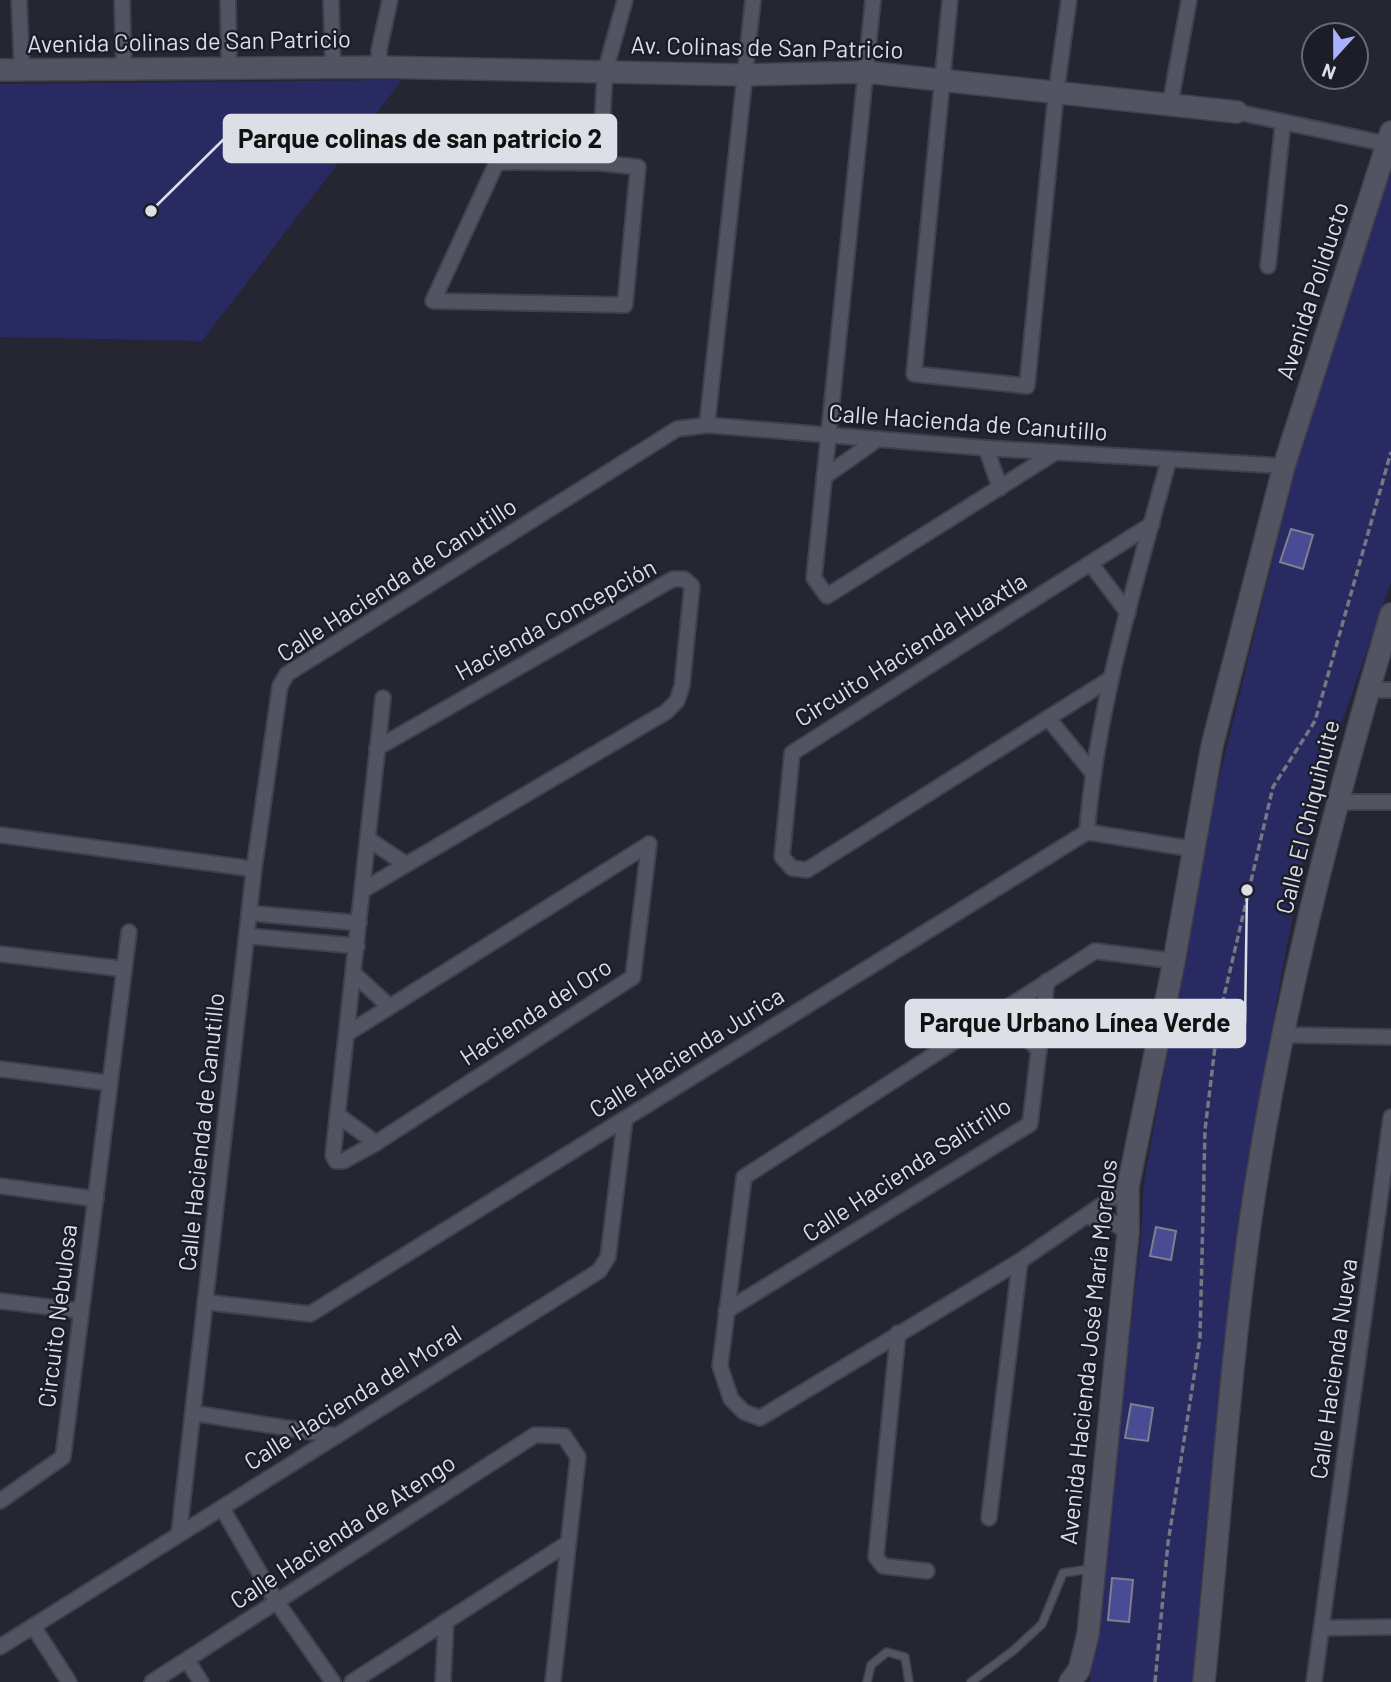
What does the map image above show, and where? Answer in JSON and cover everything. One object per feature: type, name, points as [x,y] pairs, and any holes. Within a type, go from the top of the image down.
[{"type":"main road","name":"Avenida Colinas de San Patricio","points":[[0,70],[379,67]]},
{"type":"main road","name":"Av. Colinas de San Patricio","points":[[379,67],[745,75],[866,72],[1237,112]]},
{"type":"main road","name":"Avenida Poliducto","points":[[1284,466],[1389,138]]},
{"type":"main road","name":"Avenida Hacienda José María Morelos","points":[[1077,1678],[1088,1634],[1128,1233],[1128,1187],[1174,961],[1212,746],[1284,466]]},
{"type":"main road","name":"Calle El Chiquihuite","points":[[1284,1035],[1335,802],[1391,614]]},
{"type":"main road","points":[[1204,1682],[1249,1231],[1284,1035]]},
{"type":"street","points":[[19,0],[22,70]]},
{"type":"street","points":[[122,0],[124,69]]},
{"type":"street","points":[[228,0],[229,69]]},
{"type":"street","points":[[331,0],[333,68]]},
{"type":"street","points":[[379,67],[379,50],[390,0]]},
{"type":"street","points":[[600,163],[605,72],[625,0]]},
{"type":"street","points":[[707,425],[753,0]]},
{"type":"street","points":[[873,0],[814,578],[827,596],[1056,452]]},
{"type":"street","points":[[950,0],[914,374],[1027,386],[1056,93],[1069,0]]},
{"type":"street","points":[[1170,105],[1189,0]]},
{"type":"street","points":[[1237,112],[1283,122],[1389,138]]},
{"type":"street","points":[[1268,267],[1283,122]]},
{"type":"street","points":[[497,162],[600,163],[638,167],[625,305],[433,301],[497,162]]},
{"type":"street","name":"Calle Hacienda de Canutillo","points":[[179,1534],[254,869],[280,686],[287,674],[677,429],[707,425],[986,448],[1284,466]]},
{"type":"street","points":[[824,477],[878,439]]},
{"type":"street","points":[[986,448],[1000,488]]},
{"type":"street","points":[[1170,459],[1110,679],[1092,772],[1087,832],[1193,849]]},
{"type":"street","name":"Circuito Hacienda Huaxtla","points":[[1110,679],[807,870],[792,868],[782,857],[792,753],[1152,524]]},
{"type":"street","points":[[1091,564],[1128,613]]},
{"type":"street","name":"Hacienda Concepción","points":[[377,748],[673,579],[684,579],[692,586],[682,686],[677,701],[666,712],[404,863]]},
{"type":"street","points":[[1368,690],[1391,690]]},
{"type":"street","points":[[348,1033],[383,698]]},
{"type":"street","points":[[1048,718],[1092,772]]},
{"type":"street","points":[[1335,802],[1391,802]]},
{"type":"street","name":"Calle Hacienda Jurica","points":[[205,1302],[310,1314],[1087,832]]},
{"type":"street","points":[[0,835],[254,869]]},
{"type":"street","points":[[363,890],[404,863],[368,839]]},
{"type":"street","name":"Hacienda del Oro","points":[[649,844],[633,977],[376,1143],[343,1161],[336,1161],[333,1155],[348,1033],[389,1006],[649,844]]},
{"type":"street","points":[[249,913],[359,923]]},
{"type":"street","points":[[96,1199],[129,932]]},
{"type":"street","points":[[247,936],[357,946]]},
{"type":"street","points":[[1128,1187],[1088,1217],[1020,1261],[760,1418],[744,1412],[731,1399],[720,1366],[744,1177],[1095,951],[1174,961]]},
{"type":"street","points":[[0,954],[124,969]]},
{"type":"street","points":[[354,974],[389,1006]]},
{"type":"street","name":"Calle Hacienda Salitrillo","points":[[726,1311],[1031,1124],[1047,981]]},
{"type":"street","points":[[1001,1010],[1039,1051]]},
{"type":"street","points":[[1284,1035],[1391,1037]]},
{"type":"street","points":[[0,1069],[110,1083]]},
{"type":"street","points":[[339,1116],[376,1143]]},
{"type":"street","name":"Calle Hacienda Nueva","points":[[1314,1682],[1391,1116]]},
{"type":"street","name":"Calle Hacienda del Moral","points":[[0,1647],[599,1271],[608,1257],[625,1119]]},
{"type":"street","name":"Circuito Nebulosa","points":[[0,1186],[96,1199],[63,1457],[0,1501]]},
{"type":"street","points":[[1088,1217],[1114,1222],[1128,1233]]},
{"type":"street","points":[[989,1518],[1020,1261]]},
{"type":"street","points":[[0,1301],[82,1311]]},
{"type":"street","points":[[898,1333],[876,1557],[883,1566],[927,1571]]},
{"type":"street","points":[[193,1413],[337,1436]]},
{"type":"street","name":"Calle Hacienda de Atengo","points":[[152,1682],[536,1435],[564,1436],[578,1457],[568,1543]]},
{"type":"street","points":[[222,1508],[276,1601],[333,1682]]},
{"type":"street","points":[[352,1682],[568,1543]]},
{"type":"street","points":[[553,1682],[568,1543]]},
{"type":"street","points":[[443,1682],[446,1621]]},
{"type":"street","points":[[33,1626],[69,1682]]},
{"type":"street","points":[[1323,1628],[1391,1627]]},
{"type":"street","points":[[187,1660],[201,1682]]},
{"type":"lane","points":[[971,1682],[1014,1650],[1042,1624],[1063,1573],[1094,1568]]},
{"type":"lane","points":[[867,1682],[871,1665],[887,1652],[905,1657],[909,1682]]},
{"type":"path","points":[[1155,1682],[1168,1543],[1196,1381],[1200,1338],[1205,1130],[1218,1022],[1273,787],[1315,721],[1391,452]]},
{"type":"shaded area","points":[[402,80],[202,341],[0,337],[0,84]]},
{"type":"shaded area","points":[[1391,163],[1391,582],[1315,798],[1281,977],[1244,1186],[1205,1535],[1193,1682],[1090,1682],[1141,1236],[1144,1182],[1213,803],[1295,469]]},
{"type":"building","points":[[1291,529],[1313,535],[1303,569],[1280,562]]},
{"type":"building","points":[[1156,1227],[1176,1231],[1171,1260],[1150,1256]]},
{"type":"building","points":[[1131,1404],[1153,1408],[1148,1441],[1125,1438]]},
{"type":"building","points":[[1112,1578],[1133,1580],[1129,1622],[1108,1620]]},
{"type":"place","name":"Parque colinas de san patricio 2","points":[[151,211]]},
{"type":"place","name":"Parque Urbano Línea Verde","points":[[1247,890]]}]
